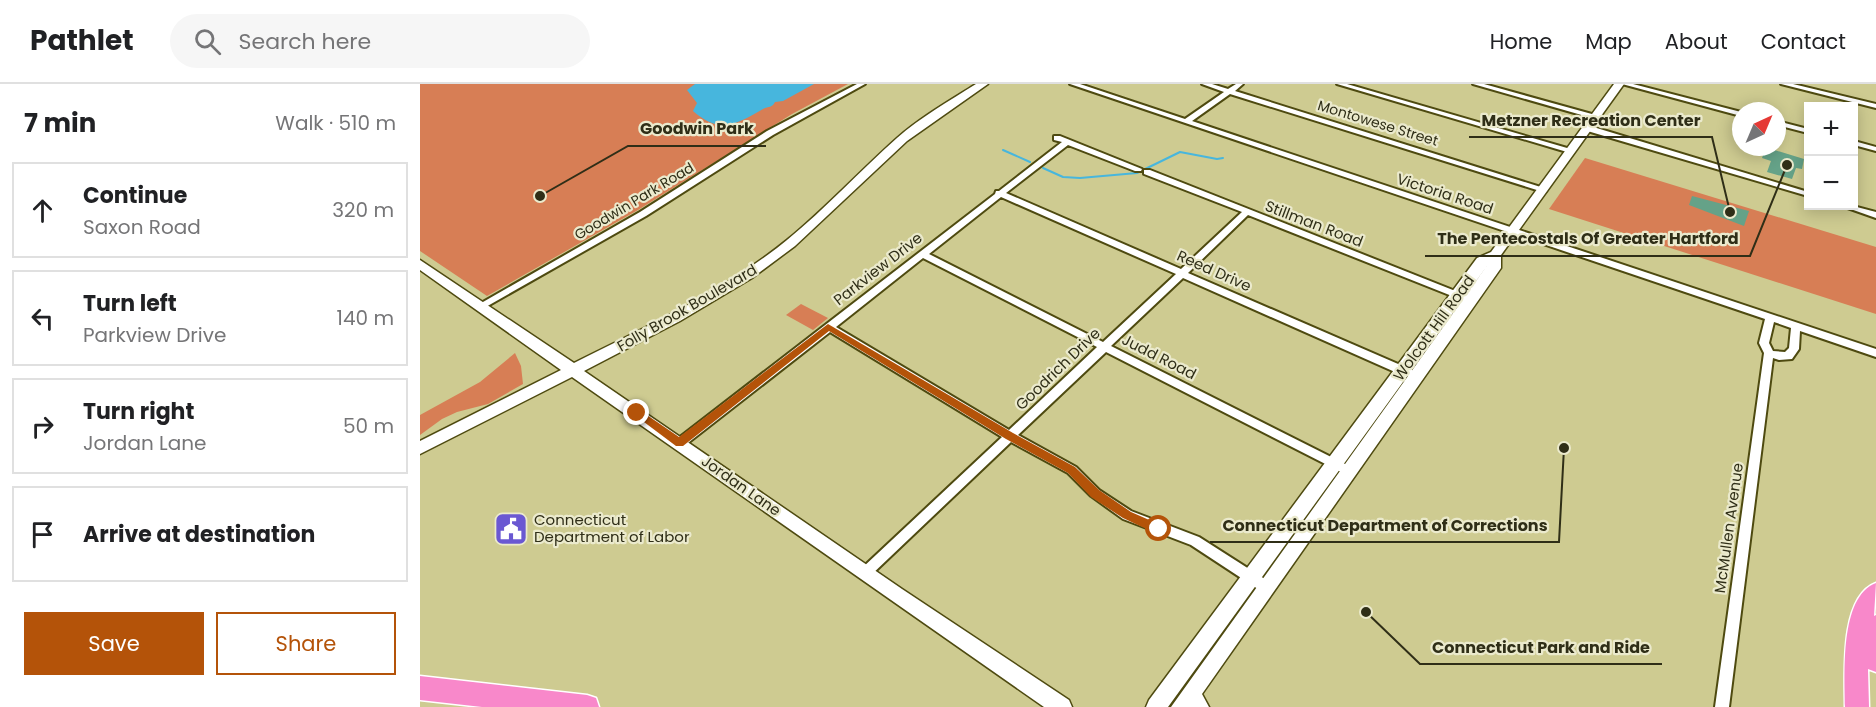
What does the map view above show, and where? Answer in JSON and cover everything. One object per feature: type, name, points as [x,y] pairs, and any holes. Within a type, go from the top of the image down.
[{"type":"highway","points":[[1857,707],[1860,626],[1865,609],[1876,592]]},
{"type":"highway","points":[[1876,626],[1873,644],[1876,661]]},
{"type":"highway","points":[[420,688],[587,707]]},
{"type":"main road","name":"Folly Brook Boulevard","points":[[420,448],[675,318],[747,275],[791,243],[903,139],[937,113],[983,84]]},
{"type":"main road","name":"Wolcott Hill Road","points":[[1155,707],[1258,582],[1464,297],[1497,263],[1495,255],[1619,84]]},
{"type":"main road","name":"Jordan Lane","points":[[420,264],[1057,705]]},
{"type":"main road","name":"Wolcott Hill Road","points":[[1190,703],[1258,582]]},
{"type":"street","name":"Goodwin Park Road","points":[[481,306],[643,214],[770,133],[862,84]]},
{"type":"street","name":"Victoria Road","points":[[1073,84],[1876,353]]},
{"type":"street","name":"Montowese Street","points":[[1205,84],[1543,189]]},
{"type":"street","points":[[1186,122],[1240,84]]},
{"type":"street","points":[[1340,84],[1570,150]]},
{"type":"street","points":[[1476,84],[1595,116]]},
{"type":"street","points":[[1624,84],[1732,112]]},
{"type":"street","points":[[1784,84],[1876,106]]},
{"type":"street","points":[[1786,125],[1804,130]]},
{"type":"street","points":[[1587,128],[1804,193]]},
{"type":"street","name":"Stillman Road","points":[[1057,138],[1464,297]]},
{"type":"street","name":"Parkview Drive","points":[[680,443],[1067,141]]},
{"type":"street","points":[[1858,144],[1876,149]]},
{"type":"street","name":"Reed Drive","points":[[999,193],[1409,373]]},
{"type":"street","points":[[1858,209],[1876,214]]},
{"type":"street","name":"Goodrich Drive","points":[[865,573],[1247,212]]},
{"type":"street","name":"Judd Road","points":[[922,254],[1342,467]]},
{"type":"street","name":"McMullen Avenue","points":[[1722,707],[1769,353],[1764,343],[1770,317]]},
{"type":"street","points":[[1769,353],[1788,356],[1794,349],[1796,326]]},
{"type":"street","points":[[828,327],[1010,436],[1072,470],[1095,493],[1127,515],[1195,541],[1258,582]]},
{"type":"shaded area","points":[[420,84],[848,84],[792,114],[638,210],[487,296],[420,251]]},
{"type":"shaded area","points":[[1585,158],[1876,247],[1876,314],[1549,209]]},
{"type":"shaded area","points":[[801,304],[828,318],[813,330],[786,315]]},
{"type":"shaded area","points":[[515,353],[521,366],[523,384],[488,404],[457,412],[442,419],[420,435],[420,415],[480,382]]},
{"type":"water","points":[[695,84],[814,84],[736,123],[719,125],[711,123],[693,111],[697,103],[687,90]]},
{"type":"building","points":[[1786,154],[1804,159],[1802,169],[1796,168],[1792,179],[1767,172],[1771,161],[1762,158],[1763,156],[1786,156]]},
{"type":"building","points":[[1692,196],[1749,211],[1744,226],[1689,205]]},
{"type":"waterway","points":[[1003,150],[1030,162]]},
{"type":"waterway","points":[[1043,168],[1063,177],[1080,178],[1137,173],[1180,152],[1217,159],[1223,158]]},
{"type":"place","name":"The Pentecostals Of Greater Hartford","points":[[1787,165]]},
{"type":"place","name":"Goodwin Park","points":[[540,196]]},
{"type":"place","name":"Metzner Recreation Center","points":[[1730,212]]},
{"type":"place","name":"Connecticut Department of Corrections","points":[[1564,448]]},
{"type":"place","name":"Connecticut Department of Labor","points":[[511,529]]},
{"type":"place","name":"Connecticut Park and Ride","points":[[1366,612]]},
{"type":"route","points":[[637,413],[680,443],[828,327],[1010,436],[1072,470],[1095,493],[1127,515],[1159,529]]}]
